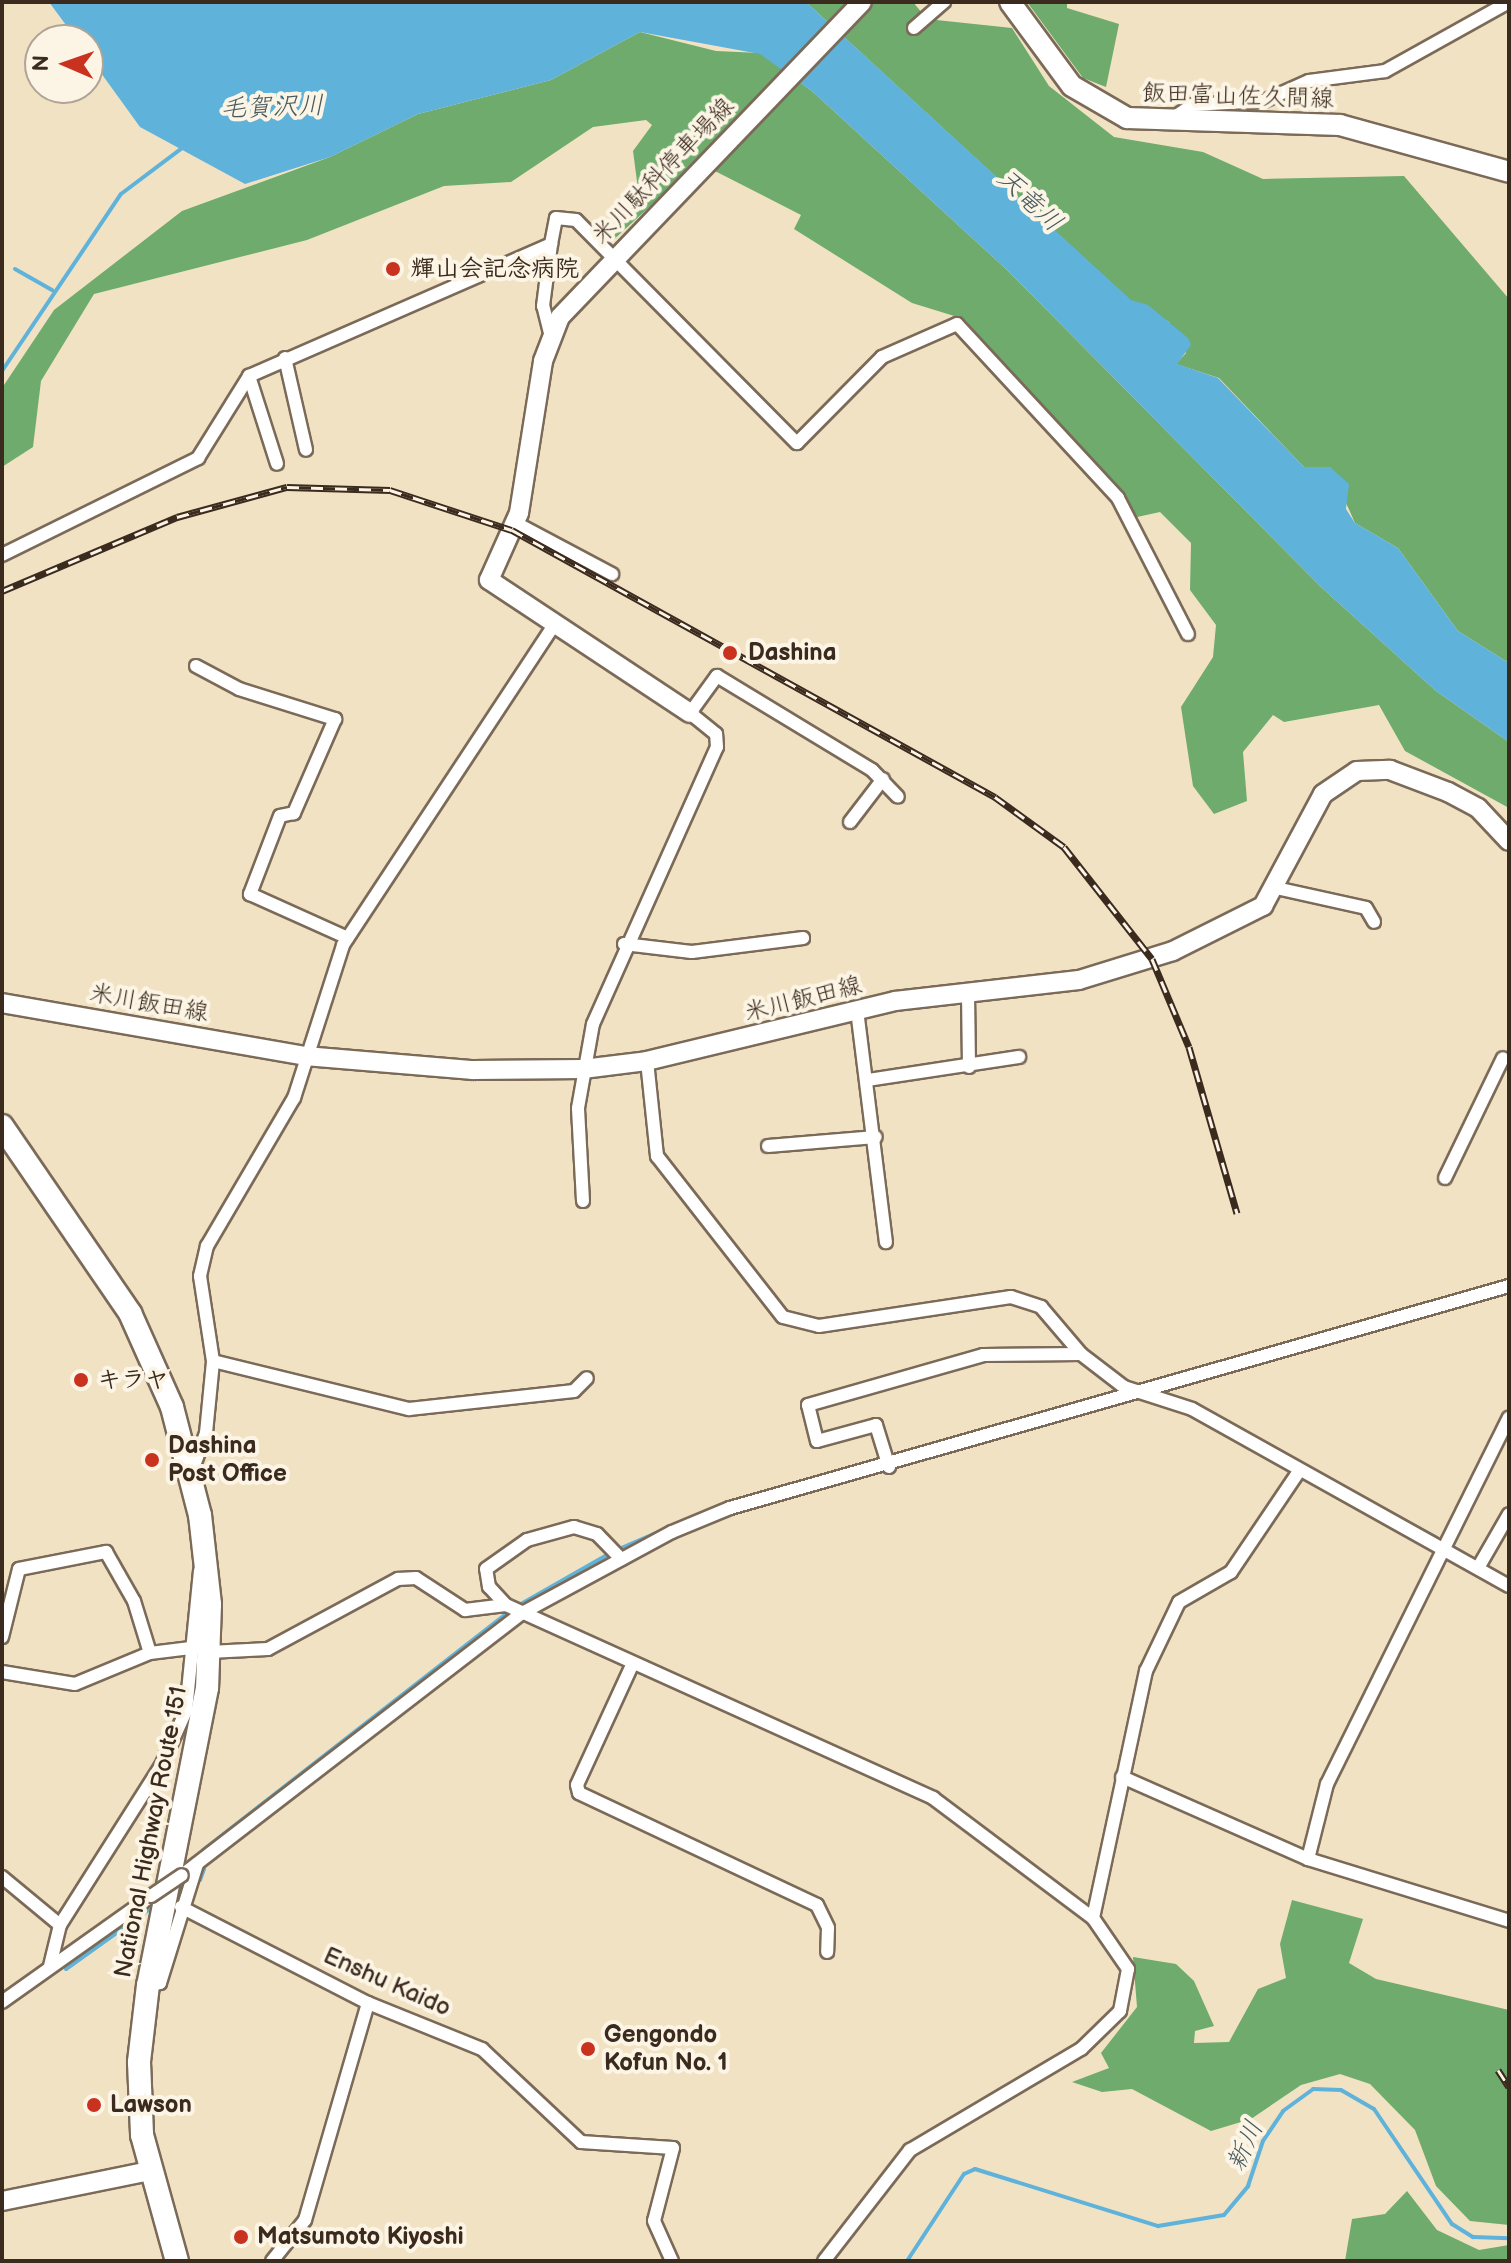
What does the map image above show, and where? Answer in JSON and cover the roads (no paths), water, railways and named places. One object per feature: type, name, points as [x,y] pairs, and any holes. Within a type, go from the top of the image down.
[{"type":"highway","name":"National Highway Route 151","points":[[2,1126],[130,1313],[192,1471],[207,1561],[204,1649],[194,1772],[148,1985],[139,2085],[150,2171],[177,2261]]},
{"type":"main road","name":"米川駄科停車場線","points":[[690,713],[489,580],[516,523],[551,337],[581,289],[862,2]]},
{"type":"main road","name":"飯田富山佐久間線","points":[[1010,2],[1090,101],[1127,118],[1340,125],[1509,172]]},
{"type":"main road","name":"米川飯田線","points":[[2,1003],[305,1056],[473,1070],[583,1069],[647,1061],[857,1010],[1049,986],[1152,959],[1242,920],[1276,888],[1323,794],[1357,771],[1390,770],[1448,792],[1478,808],[1509,841]]},
{"type":"main road","points":[[2,2201],[150,2171]]},
{"type":"street","points":[[914,28],[944,2]]},
{"type":"street","points":[[1483,21],[1496,2]]},
{"type":"street","points":[[1173,118],[1192,105],[1264,101],[1309,81],[1385,71],[1483,21],[1509,2]]},
{"type":"street","points":[[551,337],[543,306],[556,218],[576,220],[797,443],[882,357],[957,324],[1118,498],[1188,634]]},
{"type":"street","points":[[2,555],[198,458],[249,376],[551,244]]},
{"type":"street","points":[[285,358],[306,450]]},
{"type":"street","points":[[249,376],[277,464]]},
{"type":"street","points":[[516,523],[612,574]]},
{"type":"street","points":[[192,1471],[206,1433],[213,1361],[202,1262],[294,1098],[305,1056],[348,938],[555,623]]},
{"type":"street","points":[[196,666],[239,689],[335,719],[294,813],[280,816],[250,894],[348,938]]},
{"type":"street","points":[[583,1201],[577,1125],[583,1069],[624,944],[717,747],[716,734],[690,713],[717,676],[883,779],[898,797]]},
{"type":"street","points":[[850,822],[883,779]]},
{"type":"street","points":[[1276,888],[1366,908],[1374,922]]},
{"type":"street","points":[[624,944],[692,952],[803,938]]},
{"type":"street","points":[[968,994],[969,1067]]},
{"type":"street","points":[[857,1010],[876,1137],[886,1242]]},
{"type":"street","points":[[868,1080],[1019,1057]]},
{"type":"street","points":[[1445,1178],[1503,1058]]},
{"type":"street","points":[[647,1061],[657,1156],[783,1317],[819,1326],[1011,1297],[1041,1307],[1081,1354],[1124,1387],[1148,1392],[1509,1586]]},
{"type":"street","points":[[768,1146],[876,1137]]},
{"type":"street","points":[[2,2002],[197,1864],[524,1612],[621,1559],[730,1508],[889,1467],[1509,1286]]},
{"type":"street","points":[[889,1467],[876,1425],[817,1441],[808,1405],[983,1355],[1081,1354]]},
{"type":"street","points":[[213,1361],[409,1409],[574,1391],[587,1378]]},
{"type":"street","points":[[1308,1859],[1327,1784],[1509,1418]]},
{"type":"street","points":[[1093,1918],[1138,1693],[1179,1602],[1231,1572],[1299,1471]]},
{"type":"street","points":[[1478,1568],[1509,1514]]},
{"type":"street","points":[[621,1559],[597,1534],[574,1527],[527,1540],[486,1569],[489,1587],[506,1605],[933,1798],[1093,1918],[1128,1969],[1120,2011],[1081,2049],[910,2150],[824,2261]]},
{"type":"street","points":[[2,1637],[19,1569],[106,1552],[134,1601],[150,1653]]},
{"type":"street","points":[[2,1672],[75,1684],[150,1653],[268,1649],[398,1579],[416,1578],[465,1610],[506,1605]]},
{"type":"street","points":[[50,1966],[60,1925],[174,1741],[204,1649]]},
{"type":"street","points":[[633,1663],[577,1785],[579,1793],[817,1905],[828,1928],[827,1952]]},
{"type":"street","points":[[1122,1777],[1308,1859],[1509,1921]]},
{"type":"street","points":[[148,1985],[160,1983],[181,1907],[197,1864]]},
{"type":"street","points":[[2,1877],[60,1925]]},
{"type":"street","name":"Enshu Kaido","points":[[181,1907],[368,2003],[482,2049],[581,2142],[673,2148],[654,2221],[672,2261]]},
{"type":"street","points":[[272,2261],[305,2220],[368,2003]]},
{"type":"water","points":[[49,2],[806,2],[1131,300],[1148,305],[1188,338],[1191,345],[1177,364],[1218,378],[1304,467],[1330,467],[1349,484],[1346,509],[1355,523],[1398,548],[1458,631],[1509,663],[1509,742],[1436,691],[1321,587],[1006,269],[813,92],[760,54],[640,32],[551,80],[418,114],[330,157],[245,184],[140,127],[104,77],[104,24],[65,24]]},
{"type":"waterway","name":"毛賀沢川","points":[[2,371],[121,194],[185,146]]},
{"type":"waterway","points":[[15,269],[52,290]]},
{"type":"waterway","points":[[1347,1489],[1437,1538]]},
{"type":"waterway","points":[[619,1549],[712,1509]]},
{"type":"waterway","points":[[1453,1547],[1475,1560]]},
{"type":"waterway","points":[[521,1604],[607,1555]]},
{"type":"waterway","points":[[203,1850],[511,1610]]},
{"type":"waterway","points":[[200,1880],[204,1869]]},
{"type":"waterway","points":[[66,1969],[150,1909]]},
{"type":"waterway","name":"新川","points":[[907,2261],[964,2174],[975,2169],[1158,2226],[1224,2215],[1248,2186],[1263,2141],[1283,2111],[1313,2089],[1341,2090],[1374,2109],[1452,2224],[1473,2237],[1509,2238]]},
{"type":"railway","points":[[2,591],[177,517],[287,487],[390,490],[512,530],[995,797],[1064,847],[1152,959],[1189,1047],[1237,1213]]},
{"type":"railway","points":[[1498,2070],[1509,2087]]},
{"type":"place","name":"輝山会記念病院","points":[[393,269]]},
{"type":"place","name":"Dashina","points":[[730,653]]},
{"type":"place","name":"キラヤ","points":[[81,1380]]},
{"type":"place","name":"Dashina Post Office","points":[[152,1460]]},
{"type":"place","name":"Gengondo Kofun No. 1","points":[[588,2049]]},
{"type":"place","name":"Lawson","points":[[94,2105]]},
{"type":"place","name":"Matsumoto Kiyoshi","points":[[241,2237]]},
{"type":"water label","name":"天竜川","points":[[1029,201]]}]
